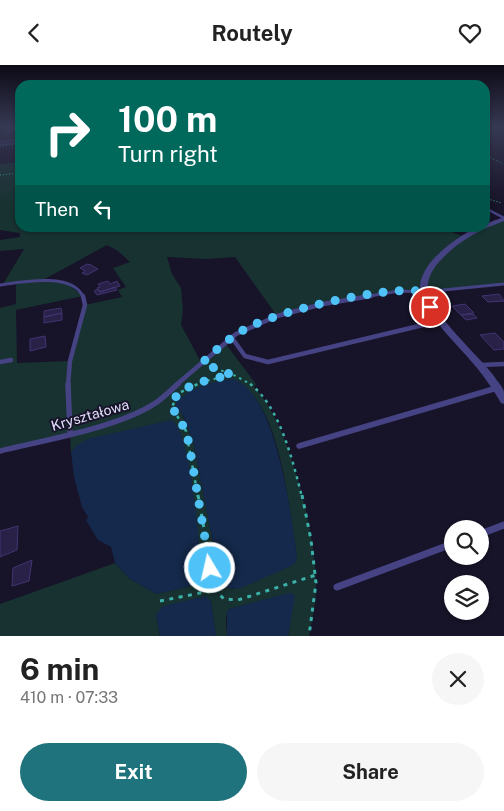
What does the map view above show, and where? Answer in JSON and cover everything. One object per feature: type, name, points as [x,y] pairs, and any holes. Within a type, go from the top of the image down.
[{"type":"street","points":[[490,224],[504,218]]},
{"type":"street","points":[[474,232],[463,238],[438,258],[428,274],[423,292],[428,303],[480,365],[504,400]]},
{"type":"lane","points":[[490,211],[504,218]]},
{"type":"lane","points":[[0,285],[58,281],[76,287],[84,297],[85,305],[70,361],[68,384],[70,433]]},
{"type":"lane","name":"Kryształowa","points":[[0,451],[124,419],[144,410],[157,402],[232,338],[261,321],[303,308],[399,291],[423,292],[504,284]]},
{"type":"lane","points":[[232,338],[245,356],[268,362],[442,321]]},
{"type":"lane","points":[[0,362],[11,360]]},
{"type":"lane","points":[[480,365],[504,364]]},
{"type":"lane","points":[[299,446],[497,389]]},
{"type":"lane","points":[[489,531],[504,525]]},
{"type":"lane","points":[[337,587],[444,547]]},
{"type":"path","points":[[490,157],[504,164]]},
{"type":"path","points":[[0,175],[15,174]]},
{"type":"path","points":[[490,199],[502,203]]},
{"type":"path","points":[[202,363],[246,381],[260,393],[269,405],[279,425],[304,505],[314,553],[316,575],[315,600],[309,636]]},
{"type":"path","points":[[232,375],[189,387],[178,395],[172,403],[174,411],[186,431],[189,444],[215,590],[224,599],[238,600],[316,575]]},
{"type":"path","points":[[160,601],[215,590]]},
{"type":"green space","points":[[15,162],[15,232],[452,232],[465,237],[476,232],[490,232],[490,225],[504,219],[504,284],[423,292],[399,291],[277,316],[235,257],[207,259],[167,257],[172,274],[181,288],[183,310],[181,325],[201,362],[225,343],[256,384],[254,387],[278,424],[289,450],[305,508],[315,561],[316,595],[309,636],[288,636],[294,596],[292,593],[229,609],[226,619],[227,636],[216,636],[211,601],[156,615],[160,636],[0,636],[0,604],[115,563],[130,579],[157,594],[199,584],[171,420],[74,448],[71,452],[70,433],[0,451],[0,308],[16,304],[16,283],[3,284],[24,249],[0,251],[0,240],[20,237],[20,233],[0,230],[0,164]],"holes":[[[107,245],[118,251],[130,262],[113,268],[126,287],[118,290],[122,297],[85,305],[70,361],[17,363],[16,310],[83,296],[68,284],[43,280]],[[253,395],[263,411],[278,450],[297,556],[233,589],[224,587],[221,583],[193,441],[182,414]]]},
{"type":"water","points":[[233,379],[248,389],[261,407],[271,431],[286,486],[297,556],[296,562],[291,566],[241,588],[227,587],[221,583],[193,441],[183,415],[176,408],[176,403],[182,397],[195,389],[209,383]]},
{"type":"water","points":[[171,420],[178,428],[190,467],[202,579],[200,584],[157,594],[130,579],[115,563],[111,547],[98,540],[86,520],[88,517],[82,507],[74,477],[71,452],[77,445],[88,439]]},
{"type":"water","points":[[289,593],[295,596],[288,636],[227,636],[227,612],[229,609]]},
{"type":"water","points":[[206,596],[211,601],[216,636],[160,636],[156,615],[163,606]]},
{"type":"building","points":[[87,264],[98,269],[87,275],[82,273],[85,271],[80,268]]},
{"type":"building","points":[[108,281],[110,284],[117,281],[120,286],[100,292],[97,288],[100,287],[98,284]]},
{"type":"building","points":[[115,287],[117,290],[97,295],[94,291],[98,289],[100,292]]},
{"type":"building","points":[[499,294],[504,301],[488,302],[482,296]]},
{"type":"building","points":[[465,304],[474,313],[461,315],[452,306]]},
{"type":"building","points":[[61,308],[62,313],[44,317],[44,311]]},
{"type":"building","points":[[62,313],[62,320],[44,323],[44,317]]},
{"type":"building","points":[[473,314],[477,318],[466,320],[461,315]]},
{"type":"building","points":[[495,333],[504,342],[504,349],[494,350],[480,335]]},
{"type":"building","points":[[45,336],[46,347],[30,351],[30,339]]},
{"type":"building","points":[[18,526],[17,550],[0,557],[0,531]]},
{"type":"building","points":[[32,560],[29,581],[12,586],[13,568]]},
{"type":"route","points":[[210,568],[186,431],[172,407],[174,400],[182,391],[189,387],[232,375],[202,363],[212,353],[246,328],[277,315],[303,308],[362,296],[414,290],[423,292],[430,307]]}]
